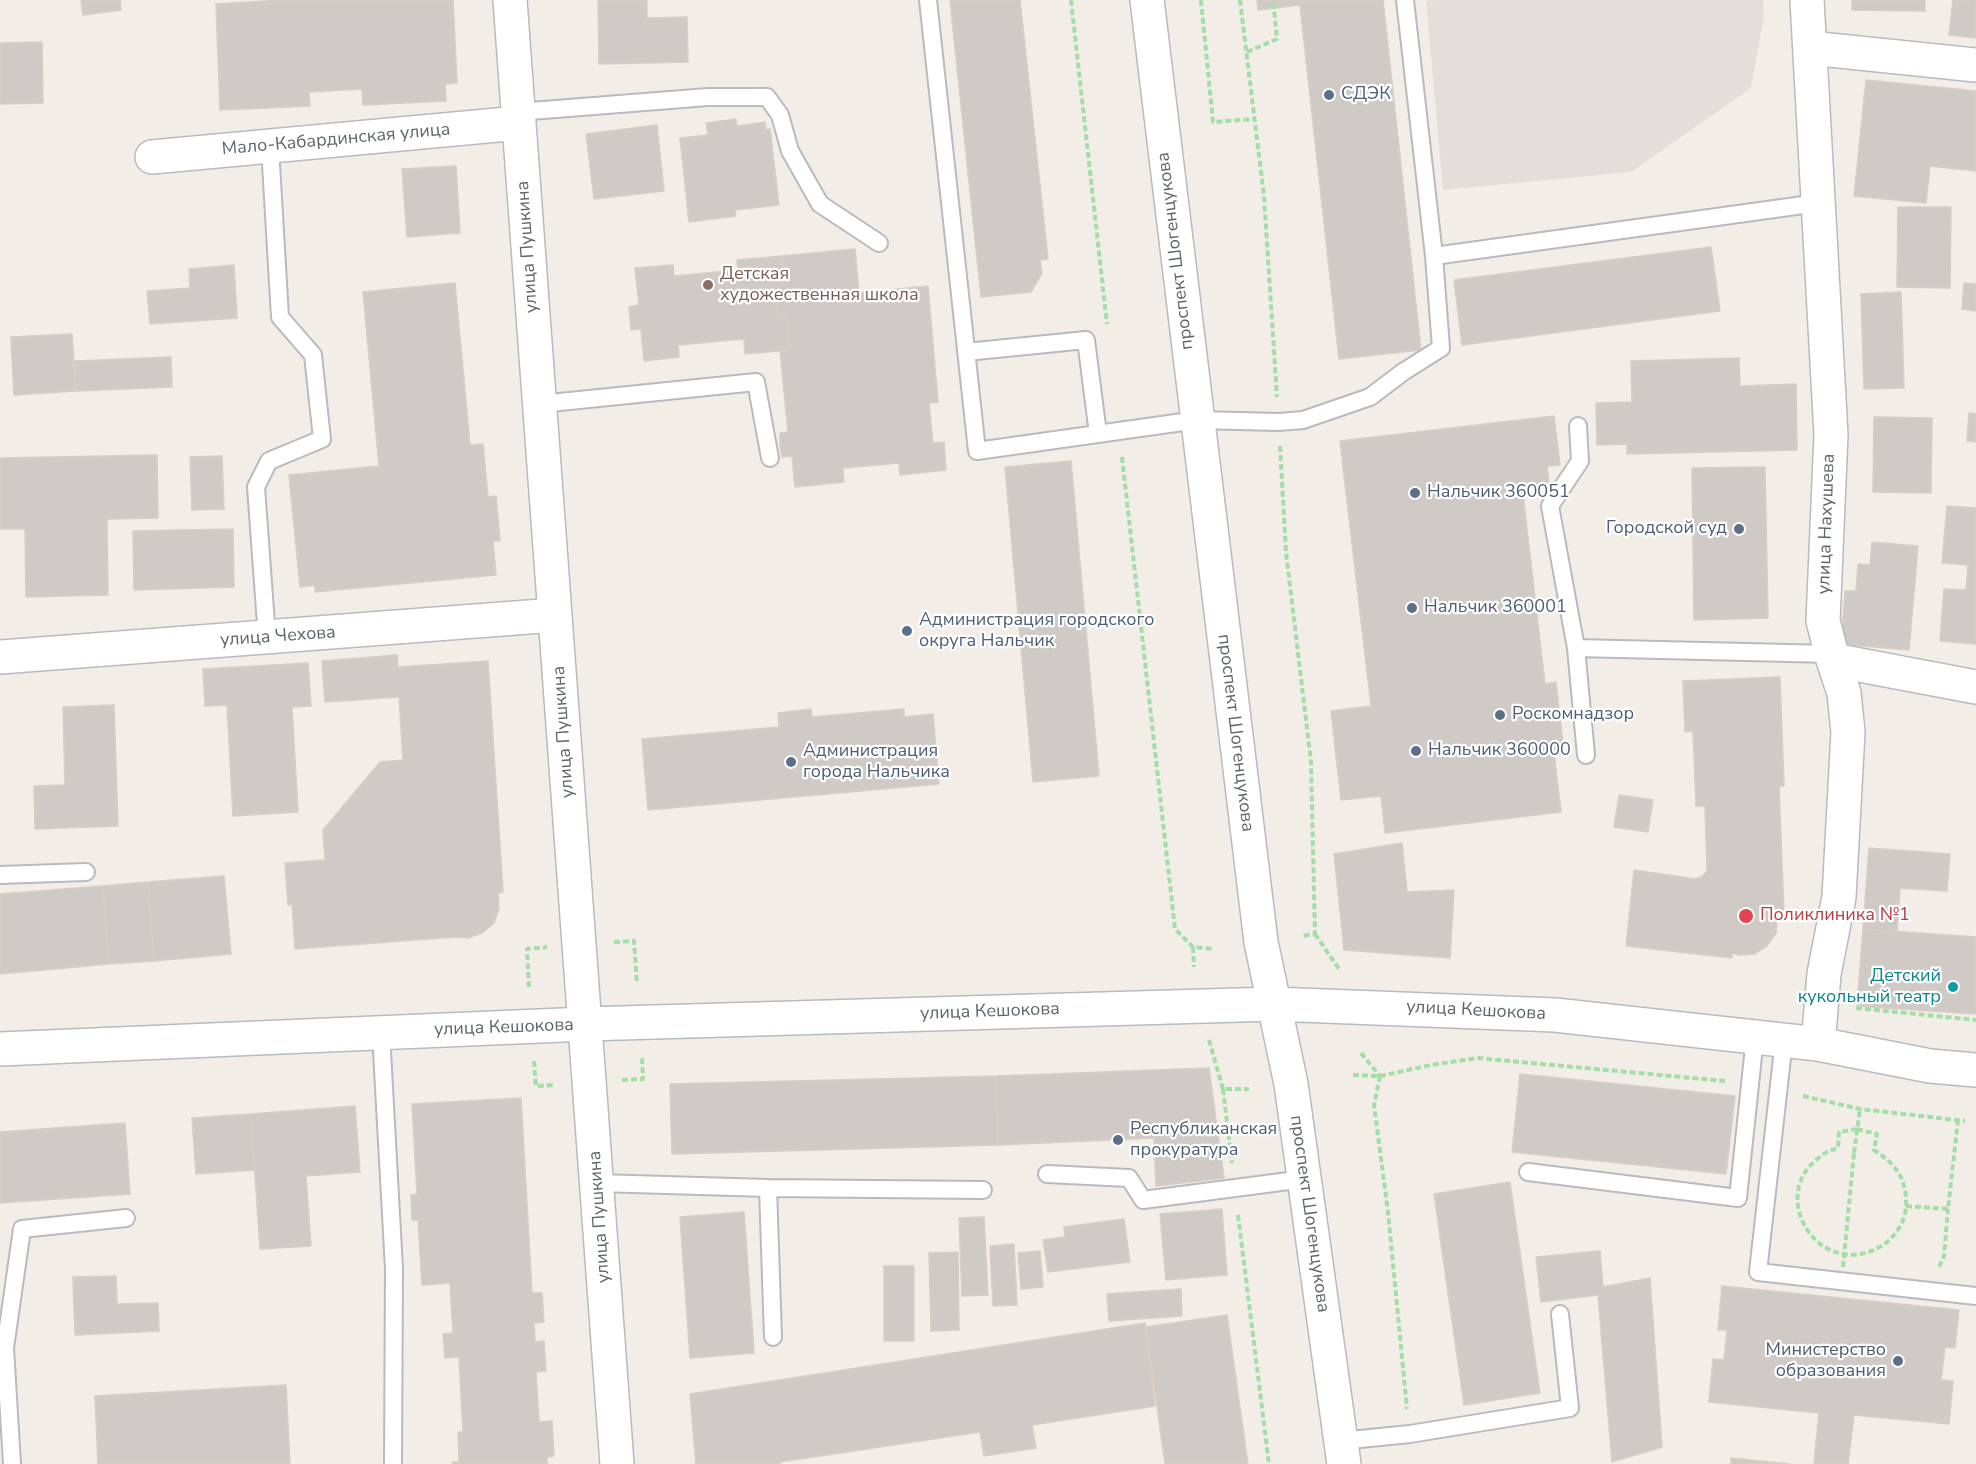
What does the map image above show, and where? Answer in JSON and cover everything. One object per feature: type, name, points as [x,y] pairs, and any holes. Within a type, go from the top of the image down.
[{"type":"street","name":"улица Пушкина","points":[[510,0],[617,1464]]},
{"type":"street","name":"проспект Шогенцукова","points":[[1147,0],[1261,942],[1291,1083],[1342,1452]]},
{"type":"street","name":"улица Нахушева","points":[[1807,0],[1831,435],[1823,621],[1844,693],[1848,732],[1839,897],[1824,975],[1818,1044]]},
{"type":"street","points":[[1810,48],[1976,65]]},
{"type":"street","name":"Мало-Кабардинская улица","points":[[152,157],[270,147],[519,118]]},
{"type":"street","name":"улица Чехова","points":[[0,657],[555,615]]},
{"type":"street","points":[[1832,657],[1976,687]]},
{"type":"street","name":"улица Кешокова","points":[[0,1049],[586,1024],[1274,1004],[1556,1015],[1818,1044],[1930,1066],[1976,1070]]},
{"type":"lane","points":[[928,0],[977,451],[1197,420],[1279,422],[1303,420],[1370,397],[1403,372],[1441,348],[1434,256],[1405,0]]},
{"type":"lane","points":[[519,118],[708,97],[767,97],[780,115],[790,150],[820,204],[879,243]]},
{"type":"lane","points":[[267,638],[256,487],[269,460],[322,439],[313,355],[280,317],[270,147]]},
{"type":"lane","points":[[1434,256],[1818,202]]},
{"type":"lane","points":[[966,352],[1086,340],[1098,434]]},
{"type":"lane","points":[[540,404],[756,382],[770,458]]},
{"type":"lane","points":[[1578,426],[1580,461],[1550,506],[1576,648],[1586,755]]},
{"type":"lane","points":[[1576,648],[1832,657]]},
{"type":"lane","points":[[0,875],[86,872]]},
{"type":"lane","points":[[381,1033],[394,1269],[393,1464]]},
{"type":"lane","points":[[1528,1172],[1738,1198],[1769,1038]]},
{"type":"lane","points":[[1769,1038],[1758,1272],[1976,1296]]},
{"type":"lane","points":[[1047,1174],[1130,1178],[1143,1200],[1304,1179]]},
{"type":"lane","points":[[597,1183],[768,1188],[984,1190]]},
{"type":"lane","points":[[768,1188],[773,1337]]},
{"type":"lane","points":[[12,1464],[5,1348],[22,1229],[126,1218]]},
{"type":"lane","points":[[1342,1452],[1410,1434],[1570,1408],[1560,1314]]},
{"type":"path","points":[[1071,0],[1108,326]]},
{"type":"path","points":[[1201,0],[1213,122],[1255,119]]},
{"type":"path","points":[[1240,0],[1264,196],[1286,552],[1311,762],[1315,934],[1339,969]]},
{"type":"path","points":[[1247,52],[1277,39],[1273,0]]},
{"type":"path","points":[[1119,431],[1175,929],[1193,947],[1214,949]]},
{"type":"path","points":[[1301,936],[1315,934]]},
{"type":"path","points":[[614,942],[634,941],[637,984]]},
{"type":"path","points":[[529,987],[527,949],[547,947]]},
{"type":"path","points":[[1193,947],[1194,967]]},
{"type":"path","points":[[1868,1009],[1976,1020]]},
{"type":"path","points":[[1207,1033],[1223,1089],[1269,1464]]},
{"type":"path","points":[[621,1080],[643,1078],[641,1050]]},
{"type":"path","points":[[533,1051],[536,1086],[558,1084]]},
{"type":"path","points":[[1361,1053],[1380,1076]]},
{"type":"path","points":[[1353,1075],[1380,1076],[1478,1058],[1735,1082]]},
{"type":"path","points":[[1380,1076],[1374,1105],[1388,1212],[1410,1434]]},
{"type":"path","points":[[1223,1089],[1249,1089]]},
{"type":"path","points":[[1793,1094],[1860,1109],[1965,1121]]},
{"type":"path","points":[[1853,1271],[1843,1268],[1860,1109]]},
{"type":"path","points":[[1933,1272],[1940,1265],[1944,1256],[1958,1120]]},
{"type":"path","points":[[1857,1129],[1877,1134],[1874,1150],[1890,1160],[1901,1175],[1906,1193],[1906,1206],[1899,1228],[1888,1241],[1873,1251],[1857,1255],[1839,1254],[1825,1248],[1805,1228],[1797,1200],[1800,1186],[1808,1169],[1821,1156],[1838,1148],[1839,1132],[1857,1129]]},
{"type":"path","points":[[1906,1206],[1948,1209]]},
{"type":"shaded area","points":[[1763,0],[1764,16],[1751,88],[1631,172],[1443,190],[1426,1]]},
{"type":"building","points":[[81,0],[120,0],[121,10],[83,15]]},
{"type":"building","points":[[282,0],[453,0],[457,83],[445,84],[446,101],[363,105],[362,89],[309,92],[310,106],[220,110],[216,4]]},
{"type":"building","points":[[598,0],[647,0],[647,18],[687,17],[688,62],[599,64]]},
{"type":"building","points":[[950,0],[1020,0],[1048,259],[1040,260],[1042,273],[1031,292],[981,297]]},
{"type":"building","points":[[1257,0],[1383,0],[1421,350],[1339,359],[1300,5],[1258,10]]},
{"type":"building","points":[[1852,0],[1925,0],[1925,11],[1852,10]]},
{"type":"building","points":[[1953,0],[1976,0],[1976,38],[1949,35]]},
{"type":"building","points":[[42,42],[43,103],[0,104],[0,43]]},
{"type":"building","points":[[1866,80],[1976,91],[1976,171],[1930,166],[1926,203],[1854,196]]},
{"type":"building","points":[[736,119],[737,126],[765,122],[766,130],[770,129],[779,205],[735,210],[736,216],[689,222],[680,138],[708,135],[706,123]]},
{"type":"building","points":[[657,125],[664,191],[594,199],[586,134]]},
{"type":"building","points":[[456,166],[460,233],[407,237],[402,169]]},
{"type":"building","points":[[1898,207],[1951,207],[1950,288],[1897,287]]},
{"type":"building","points":[[1711,247],[1720,311],[1462,345],[1454,280]]},
{"type":"building","points":[[855,249],[859,293],[928,286],[938,402],[929,403],[933,443],[944,442],[946,470],[900,475],[899,463],[843,468],[844,482],[795,487],[792,456],[782,457],[780,445],[780,433],[788,432],[780,351],[790,350],[787,315],[777,316],[774,281],[784,280],[782,256]]},
{"type":"building","points":[[782,256],[784,280],[774,281],[777,316],[787,315],[790,350],[745,354],[744,339],[678,345],[679,357],[644,361],[641,329],[631,330],[629,307],[639,305],[635,268],[673,265],[674,276],[738,270],[737,260]]},
{"type":"building","points":[[234,265],[237,318],[150,324],[147,291],[190,288],[189,269]]},
{"type":"building","points":[[455,283],[470,445],[483,444],[488,497],[496,496],[500,541],[493,541],[496,575],[315,592],[315,585],[300,587],[289,475],[379,466],[363,292]]},
{"type":"building","points":[[1964,283],[1976,284],[1976,311],[1962,309]]},
{"type":"building","points":[[1901,292],[1904,388],[1864,389],[1861,294]]},
{"type":"building","points":[[72,334],[76,391],[14,395],[11,337]]},
{"type":"building","points":[[171,357],[172,387],[76,391],[75,361]]},
{"type":"building","points":[[1739,358],[1740,386],[1796,384],[1797,450],[1627,454],[1627,444],[1597,445],[1596,403],[1632,402],[1631,361]]},
{"type":"building","points":[[1969,413],[1976,414],[1976,442],[1967,441]]},
{"type":"building","points":[[1554,416],[1560,465],[1547,466],[1549,483],[1522,486],[1545,684],[1556,682],[1564,753],[1554,754],[1561,812],[1385,833],[1381,796],[1341,800],[1331,711],[1371,706],[1340,441]]},
{"type":"building","points":[[1874,417],[1932,418],[1931,493],[1873,492]]},
{"type":"building","points":[[157,455],[158,518],[107,519],[108,595],[26,597],[25,529],[0,529],[0,458]]},
{"type":"building","points":[[222,456],[224,509],[192,510],[190,457]]},
{"type":"building","points":[[1071,461],[1099,776],[1033,782],[1005,467]]},
{"type":"building","points":[[1765,467],[1768,618],[1694,620],[1692,468]]},
{"type":"building","points":[[1947,506],[1976,508],[1976,644],[1940,641],[1944,589],[1966,590],[1968,565],[1942,563]]},
{"type":"building","points":[[233,529],[234,587],[134,590],[133,531]]},
{"type":"building","points":[[1872,542],[1918,546],[1909,650],[1841,644],[1845,591],[1856,591],[1858,564],[1870,565]]},
{"type":"building","points":[[397,655],[398,667],[488,661],[503,892],[498,893],[499,908],[494,923],[482,933],[468,938],[455,937],[295,949],[292,904],[288,905],[285,863],[325,860],[323,830],[380,762],[403,760],[399,697],[325,702],[322,661]]},
{"type":"building","points":[[308,663],[311,706],[292,707],[298,812],[233,816],[227,705],[205,706],[203,669]]},
{"type":"building","points":[[1780,677],[1784,786],[1779,786],[1784,915],[1777,915],[1776,933],[1767,946],[1754,954],[1732,953],[1732,958],[1626,946],[1634,870],[1696,879],[1707,871],[1705,806],[1696,806],[1693,731],[1685,732],[1683,681]]},
{"type":"building","points":[[114,705],[118,826],[35,829],[34,786],[65,785],[63,707]]},
{"type":"building","name":"Администрация города Нальчика","points":[[811,709],[812,717],[904,709],[904,717],[933,714],[939,784],[648,810],[642,739],[779,727],[778,713]]},
{"type":"building","points":[[1619,795],[1653,800],[1648,832],[1614,827]]},
{"type":"building","points":[[1402,843],[1407,892],[1454,890],[1450,958],[1344,950],[1334,854]]},
{"type":"building","points":[[1869,848],[1950,854],[1947,891],[1900,888],[1897,932],[1863,929]]},
{"type":"building","points":[[224,876],[231,954],[154,961],[148,882]]},
{"type":"building","points":[[148,882],[154,961],[109,964],[103,886]]},
{"type":"building","points":[[103,886],[109,964],[0,974],[0,894]]},
{"type":"building","points":[[1863,929],[1976,937],[1976,1014],[1857,1006]]},
{"type":"building","points":[[1209,1068],[1224,1178],[1156,1186],[1154,1138],[998,1145],[997,1076]]},
{"type":"building","points":[[1520,1074],[1735,1096],[1726,1174],[1512,1152]]},
{"type":"building","points":[[997,1076],[998,1145],[672,1154],[670,1084]]},
{"type":"building","points":[[521,1098],[532,1293],[542,1293],[544,1322],[534,1323],[535,1342],[544,1341],[546,1371],[536,1372],[539,1422],[552,1421],[554,1456],[547,1457],[547,1464],[453,1464],[453,1462],[459,1462],[458,1432],[463,1432],[459,1357],[445,1358],[443,1334],[453,1333],[450,1283],[422,1285],[418,1220],[412,1220],[411,1195],[417,1194],[412,1104]]},
{"type":"building","points":[[355,1106],[360,1172],[306,1176],[311,1246],[260,1249],[251,1114]]},
{"type":"building","points":[[251,1114],[255,1170],[196,1174],[192,1118]]},
{"type":"building","points":[[125,1123],[130,1194],[0,1203],[0,1132]]},
{"type":"building","points":[[1510,1182],[1540,1393],[1464,1405],[1434,1194]]},
{"type":"building","points":[[1222,1209],[1227,1275],[1166,1280],[1160,1214]]},
{"type":"building","points":[[744,1212],[754,1353],[690,1358],[680,1217]]},
{"type":"building","points":[[984,1217],[988,1295],[962,1296],[959,1218]]},
{"type":"building","points":[[1124,1219],[1130,1262],[1048,1272],[1043,1240],[1065,1237],[1064,1227]]},
{"type":"building","points":[[1014,1244],[1017,1305],[993,1306],[990,1246]]},
{"type":"building","points":[[1040,1251],[1043,1287],[1021,1289],[1018,1253]]},
{"type":"building","points":[[1600,1251],[1603,1287],[1650,1278],[1662,1447],[1612,1462],[1598,1295],[1541,1302],[1536,1257]]},
{"type":"building","points":[[958,1252],[959,1330],[931,1331],[929,1253]]},
{"type":"building","points":[[884,1266],[914,1266],[914,1341],[884,1341]]},
{"type":"building","points":[[116,1276],[117,1304],[158,1303],[159,1331],[75,1335],[73,1277]]},
{"type":"building","points":[[1722,1286],[1959,1310],[1955,1348],[1945,1347],[1941,1380],[1953,1381],[1949,1424],[1854,1415],[1848,1464],[1814,1464],[1819,1413],[1709,1402],[1713,1359],[1724,1360],[1727,1330],[1718,1330]]},
{"type":"building","points":[[1181,1289],[1182,1316],[1109,1321],[1107,1294]]},
{"type":"building","points":[[1227,1315],[1248,1464],[1165,1464],[1146,1327]]},
{"type":"building","points":[[1145,1323],[1155,1406],[1032,1425],[1036,1448],[984,1456],[980,1432],[780,1462],[780,1464],[696,1464],[690,1394]]},
{"type":"building","points":[[286,1385],[290,1464],[98,1464],[95,1396]]},
{"type":"building","points":[[1731,1458],[1789,1464],[1731,1464]]},
{"type":"place","name":"СДЭК","points":[[1329,95]]},
{"type":"place","name":"Детская художественная школа","points":[[708,285]]},
{"type":"place","name":"Нальчик 360051","points":[[1415,493]]},
{"type":"place","name":"Городской суд","points":[[1739,529]]},
{"type":"place","name":"Нальчик 360001","points":[[1412,608]]},
{"type":"place","name":"Администрация городского округа Нальчик","points":[[907,631]]},
{"type":"place","name":"Роскомнадзор","points":[[1500,715]]},
{"type":"place","name":"Нальчик 360000","points":[[1416,751]]},
{"type":"place","name":"Администрация города Нальчика","points":[[791,762]]},
{"type":"place","name":"Поликлиника №1","points":[[1746,916]]},
{"type":"place","name":"Детский кукольный театр","points":[[1953,987]]},
{"type":"place","name":"Республиканская прокуратура","points":[[1118,1140]]},
{"type":"place","name":"Министерство образования","points":[[1898,1361]]}]
